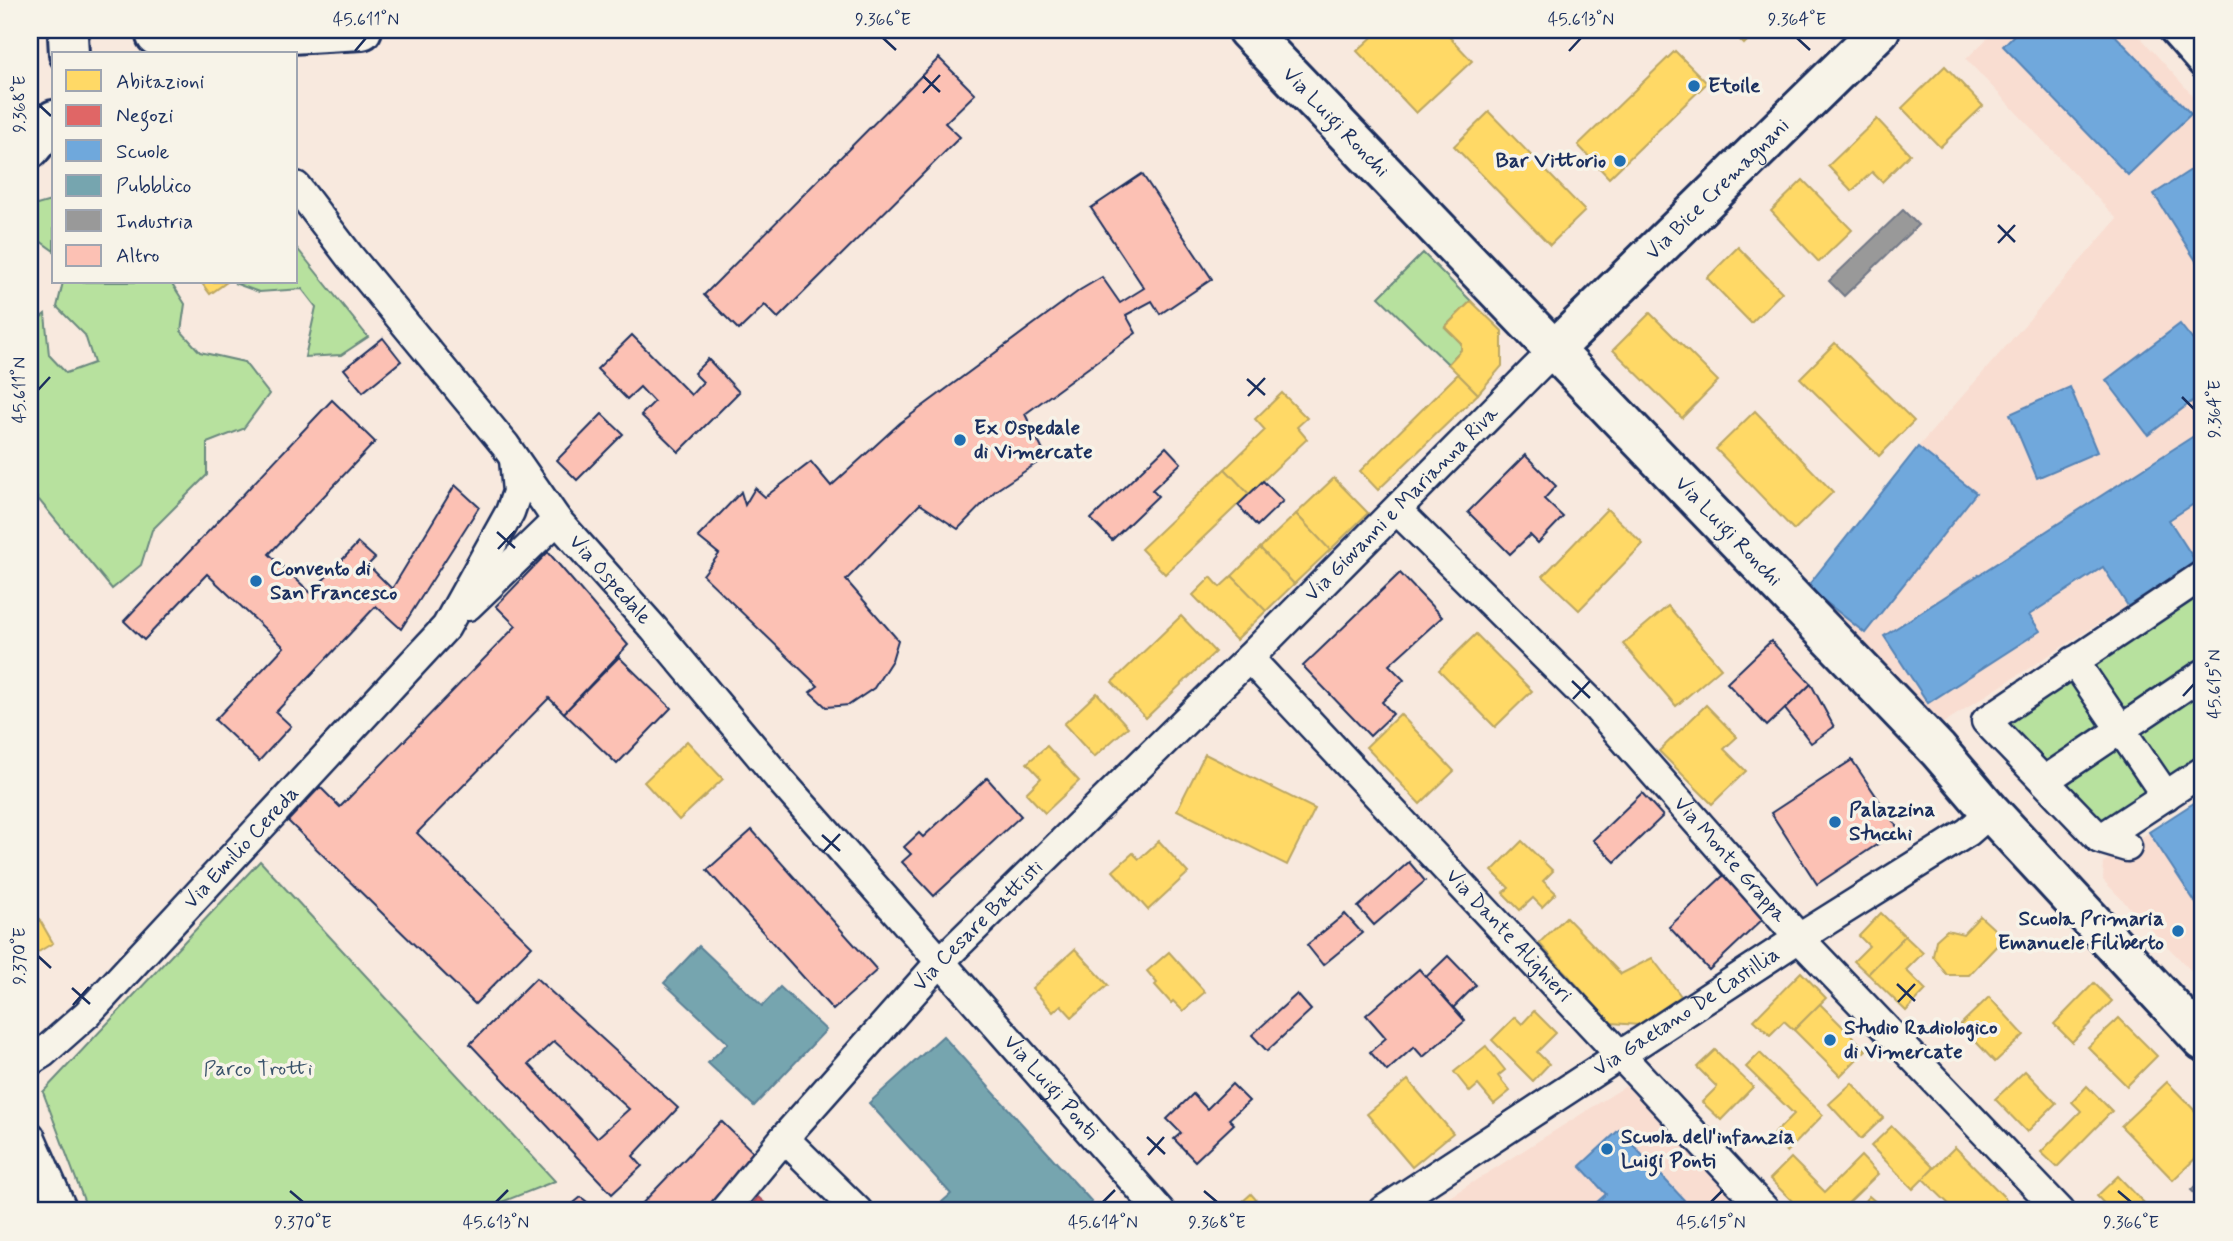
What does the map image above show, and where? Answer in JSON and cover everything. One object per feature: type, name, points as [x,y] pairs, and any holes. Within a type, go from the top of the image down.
[{"type":"street","points":[[69,52],[70,30]]},
{"type":"street","name":"Via Luigi Ronchi","points":[[1247,30],[1938,750],[1959,758],[1995,806],[2036,841],[2049,874],[2203,1041]]},
{"type":"street","name":"Via Bice Cremagnani","points":[[1555,349],[1880,30]]},
{"type":"street","points":[[2173,30],[2203,64]]},
{"type":"street","points":[[155,40],[170,35],[215,47],[349,31]]},
{"type":"street","points":[[281,52],[349,31]]},
{"type":"street","points":[[30,149],[52,122]]},
{"type":"street","points":[[30,177],[52,157]]},
{"type":"street","name":"Via Ospedale","points":[[298,189],[514,459],[557,520],[940,962]]},
{"type":"street","name":"Via Giovanni e Marianna Riva","points":[[1249,658],[1555,349]]},
{"type":"street","name":"Via Emilio Cereda","points":[[446,627],[510,512],[517,492],[514,459]]},
{"type":"street","name":"Via Monte Grappa","points":[[1397,510],[1596,707],[1799,938],[2060,1211]]},
{"type":"street","name":"Via Emilio Cereda","points":[[30,1061],[87,1014],[446,627],[557,520]]},
{"type":"street","points":[[2127,847],[2100,839],[1986,721],[2203,575]]},
{"type":"street","name":"Via Cesare Battisti","points":[[724,1211],[784,1138],[940,962],[1249,658]]},
{"type":"street","name":"Via Dante Alighieri","points":[[1249,658],[1766,1211]]},
{"type":"street","points":[[2074,661],[2166,796]]},
{"type":"street","points":[[2044,781],[2203,674]]},
{"type":"street","points":[[2100,839],[2203,771]]},
{"type":"street","name":"Via Gaetano De Castillia","points":[[1382,1211],[1799,938],[1968,832],[1995,806]]},
{"type":"street","name":"Via Luigi Ponti","points":[[940,962],[1160,1211]]},
{"type":"street","points":[[30,1136],[64,1211]]},
{"type":"street","points":[[784,1138],[858,1211]]},
{"type":"shaded area","points":[[1996,30],[2134,30],[2203,107],[2203,557],[1940,725],[1807,587],[1918,447],[2117,219],[1966,59]]},
{"type":"shaded area","name":"Scuola Primaria Emanuele Filiberto","points":[[2203,797],[2203,983],[2103,880],[2104,862]]},
{"type":"shaded area","name":"Scuola dell'infanzia Luigi Ponti","points":[[1626,1086],[1748,1211],[1427,1211]]},
{"type":"green space","points":[[52,201],[52,250],[37,239],[30,264],[30,204]]},
{"type":"green space","points":[[298,250],[368,337],[341,355],[305,357],[316,307],[302,289],[259,292],[237,284],[298,284]]},
{"type":"green space","points":[[1423,253],[1471,301],[1445,327],[1461,343],[1461,350],[1448,364],[1379,297]]},
{"type":"green space","points":[[63,284],[172,284],[185,304],[181,331],[200,352],[244,362],[269,394],[243,429],[207,443],[207,475],[152,530],[141,565],[112,589],[30,489],[30,326],[45,314],[49,355],[66,373],[94,363],[85,335],[57,307]]},
{"type":"green space","points":[[2203,579],[2203,771],[2100,839],[1986,721]]},
{"type":"green space","name":"Parco Trotti","points":[[260,861],[555,1181],[479,1211],[88,1211],[43,1092]]},
{"type":"building: Abitazioni","points":[[1380,30],[1443,30],[1472,61],[1416,113],[1357,51]]},
{"type":"building: Abitazioni","points":[[1730,30],[1758,30],[1744,44]]},
{"type":"building: Abitazioni","points":[[1675,51],[1707,83],[1609,178],[1578,145]]},
{"type":"building: Abitazioni","points":[[1945,66],[1983,106],[1940,147],[1902,108]]},
{"type":"building: Abitazioni","points":[[1489,112],[1585,211],[1550,245],[1454,146]]},
{"type":"building: Abitazioni","points":[[1877,119],[1910,154],[1882,182],[1872,172],[1852,191],[1828,166]]},
{"type":"building: Abitazioni","points":[[1803,180],[1852,230],[1819,262],[1771,211]]},
{"type":"building: Abitazioni","points":[[1738,247],[1782,292],[1751,323],[1707,278]]},
{"type":"building: Abitazioni","points":[[202,284],[224,284],[210,294]]},
{"type":"building: Abitazioni","points":[[1471,301],[1502,331],[1502,366],[1478,394],[1448,364],[1461,350],[1461,343],[1445,327]]},
{"type":"building: Abitazioni","points":[[1650,313],[1718,381],[1682,418],[1613,350]]},
{"type":"building: Abitazioni","points":[[1835,343],[1914,421],[1879,456],[1800,378]]},
{"type":"building: Abitazioni","points":[[1458,374],[1478,394],[1378,490],[1360,471]]},
{"type":"building: Abitazioni","points":[[1282,393],[1307,418],[1297,427],[1307,439],[1249,494],[1225,469],[1265,430],[1255,419]]},
{"type":"building: Abitazioni","points":[[1755,411],[1833,492],[1794,530],[1716,449]]},
{"type":"building: Abitazioni","points":[[1225,469],[1249,494],[1165,574],[1141,549]]},
{"type":"building: Abitazioni","points":[[1334,478],[1368,513],[1330,550],[1296,514]]},
{"type":"building: Abitazioni","points":[[1607,509],[1643,544],[1579,610],[1543,576]]},
{"type":"building: Abitazioni","points":[[1296,514],[1330,550],[1294,584],[1260,548]]},
{"type":"building: Abitazioni","points":[[1260,548],[1294,584],[1266,611],[1232,576]]},
{"type":"building: Abitazioni","points":[[1232,576],[1266,611],[1236,640],[1193,595],[1211,577],[1220,587]]},
{"type":"building: Abitazioni","points":[[1668,606],[1721,668],[1676,706],[1623,644]]},
{"type":"building: Abitazioni","points":[[1181,616],[1215,652],[1146,718],[1112,682]]},
{"type":"building: Abitazioni","points":[[1476,634],[1532,691],[1495,727],[1439,670]]},
{"type":"building: Abitazioni","points":[[1097,693],[1128,727],[1094,757],[1064,724]]},
{"type":"building: Abitazioni","points":[[1706,705],[1737,737],[1724,749],[1746,771],[1712,804],[1659,751]]},
{"type":"building: Abitazioni","points":[[1400,714],[1454,771],[1420,804],[1366,747]]},
{"type":"building: Abitazioni","points":[[687,741],[723,779],[679,820],[644,782]]},
{"type":"building: Abitazioni","points":[[1047,746],[1079,781],[1045,813],[1026,793],[1041,778],[1027,763]]},
{"type":"building: Abitazioni","points":[[1205,754],[1315,809],[1287,865],[1177,810]]},
{"type":"building: Abitazioni","points":[[1159,841],[1188,873],[1148,910],[1113,871],[1133,853],[1139,859]]},
{"type":"building: Abitazioni","points":[[1522,841],[1553,871],[1543,881],[1556,893],[1542,907],[1533,898],[1520,910],[1503,893],[1509,888],[1492,871]]},
{"type":"building: Abitazioni","points":[[30,903],[53,943],[30,957]]},
{"type":"building: Abitazioni","points":[[1881,913],[1905,936],[1868,974],[1854,961],[1869,946],[1859,936]]},
{"type":"building: Abitazioni","points":[[1980,916],[2004,938],[1969,975],[1947,975],[1933,956],[1936,940],[1947,930],[1963,934]]},
{"type":"building: Abitazioni","points":[[1566,917],[1621,974],[1652,958],[1681,996],[1639,1025],[1611,1023],[1539,943]]},
{"type":"building: Abitazioni","points":[[1905,936],[1923,953],[1906,970],[1926,990],[1906,1011],[1868,974]]},
{"type":"building: Abitazioni","points":[[1075,949],[1108,985],[1072,1017],[1061,1005],[1053,1012],[1032,988]]},
{"type":"building: Abitazioni","points":[[1169,952],[1205,992],[1183,1011],[1173,1001],[1171,1003],[1147,971]]},
{"type":"building: Abitazioni","points":[[1801,972],[1826,998],[1794,1030],[1784,1021],[1770,1035],[1754,1020]]},
{"type":"building: Abitazioni","points":[[2094,983],[2112,1001],[2072,1042],[2054,1024]]},
{"type":"building: Abitazioni","points":[[1989,997],[2024,1035],[1995,1062],[1960,1025]]},
{"type":"building: Abitazioni","name":"Studio Radiologico di Vimercate","points":[[1820,1004],[1866,1050],[1840,1076],[1794,1030]]},
{"type":"building: Abitazioni","points":[[1534,1011],[1556,1033],[1537,1052],[1549,1064],[1533,1081],[1492,1040],[1515,1017],[1522,1024]]},
{"type":"building: Abitazioni","points":[[2119,1018],[2157,1056],[2127,1086],[2088,1047]]},
{"type":"building: Abitazioni","points":[[1486,1046],[1505,1070],[1498,1076],[1510,1091],[1494,1104],[1478,1085],[1470,1092],[1454,1072]]},
{"type":"building: Abitazioni","points":[[1715,1050],[1753,1087],[1721,1120],[1702,1102],[1717,1087],[1697,1067]]},
{"type":"building: Abitazioni","points":[[1760,1053],[1823,1115],[1787,1152],[1771,1137],[1794,1114],[1746,1067]]},
{"type":"building: Abitazioni","points":[[2025,1071],[2056,1103],[2027,1132],[1995,1099]]},
{"type":"building: Abitazioni","points":[[1408,1080],[1453,1133],[1412,1167],[1367,1114]]},
{"type":"building: Abitazioni","points":[[2167,1082],[2203,1119],[2203,1151],[2173,1180],[2121,1126]]},
{"type":"building: Abitazioni","points":[[1852,1083],[1883,1118],[1861,1139],[1829,1104]]},
{"type":"building: Abitazioni","points":[[2087,1086],[2112,1111],[2057,1167],[2041,1152],[2081,1111],[2072,1102]]},
{"type":"building: Abitazioni","points":[[1892,1126],[1934,1168],[1913,1189],[1871,1146]]},
{"type":"building: Abitazioni","points":[[1955,1147],[2013,1206],[2007,1211],[1956,1211],[1923,1179]]},
{"type":"building: Abitazioni","points":[[1861,1156],[1878,1174],[1840,1211],[1802,1211],[1770,1179],[1791,1158],[1825,1192]]},
{"type":"building: Abitazioni","points":[[2118,1176],[2151,1210],[2111,1211],[2097,1196]]},
{"type":"building: Abitazioni","points":[[1251,1194],[1266,1211],[1232,1211]]},
{"type":"building: Abitazioni","points":[[1869,1196],[1886,1211],[1856,1211]]},
{"type":"building: Negozi","points":[[758,1197],[774,1211],[747,1211]]},
{"type":"building: Scuole","points":[[2019,30],[2110,30],[2191,114],[2128,175],[2003,46]]},
{"type":"building: Scuole","points":[[2203,162],[2203,272],[2154,194]]},
{"type":"building: Scuole","points":[[2180,324],[2203,353],[2203,393],[2148,435],[2106,380]]},
{"type":"building: Scuole","points":[[2070,387],[2097,452],[2037,478],[2010,414]]},
{"type":"building: Scuole","points":[[2203,430],[2203,498],[2169,520],[2196,562],[2128,606],[2103,567],[2029,615],[2040,631],[1928,703],[1884,636]]},
{"type":"building: Scuole","points":[[1918,447],[1976,493],[1865,633],[1807,587]]},
{"type":"building: Scuole","points":[[2203,797],[2203,914],[2149,832]]},
{"type":"building: Scuole","points":[[1619,1130],[1684,1200],[1672,1211],[1587,1211],[1606,1194],[1580,1166]]},
{"type":"building: Pubblico","points":[[699,946],[762,1006],[780,987],[826,1030],[754,1106],[708,1063],[728,1043],[664,983]]},
{"type":"building: Pubblico","points":[[943,1036],[1092,1202],[1081,1211],[934,1209],[951,1194],[869,1103]]},
{"type":"building: Industria","points":[[1903,210],[1918,225],[1844,296],[1829,281]]},
{"type":"building: Industria","points":[[2203,1178],[2203,1202],[2191,1190]]},
{"type":"building: Altro","points":[[939,58],[975,94],[945,123],[960,137],[778,318],[765,305],[739,330],[704,295]]},
{"type":"building: Altro","name":"Ex Ospedale di Vimercate","points":[[1142,174],[1212,279],[1160,314],[1152,301],[1126,315],[1136,333],[1025,414],[1046,457],[995,491],[958,529],[920,504],[846,580],[898,640],[892,660],[874,688],[849,705],[826,707],[810,692],[818,686],[703,575],[719,554],[698,537],[741,492],[745,505],[755,488],[765,497],[811,462],[831,486],[900,423],[1080,290],[1102,277],[1120,303],[1144,288],[1091,208]]},
{"type":"building: Altro","points":[[632,335],[691,395],[703,382],[694,373],[708,359],[739,392],[679,452],[641,415],[654,402],[640,387],[627,399],[597,369]]},
{"type":"building: Altro","points":[[383,338],[401,361],[363,392],[344,369]]},
{"type":"building: Altro","name":"Convento di San Francesco","points":[[332,400],[375,442],[269,554],[311,593],[358,543],[375,558],[368,565],[392,589],[455,485],[479,507],[401,629],[376,606],[276,712],[291,726],[259,761],[215,720],[284,647],[207,574],[144,640],[124,621]]},
{"type":"building: Altro","points":[[602,414],[623,434],[577,480],[557,460]]},
{"type":"building: Altro","points":[[1166,447],[1181,463],[1152,490],[1158,496],[1112,540],[1091,519]]},
{"type":"building: Altro","points":[[1525,455],[1556,486],[1544,499],[1563,517],[1538,543],[1530,535],[1510,554],[1468,512]]},
{"type":"building: Altro","points":[[1263,481],[1283,501],[1257,526],[1238,505]]},
{"type":"building: Altro","points":[[548,552],[628,645],[564,713],[549,698],[417,833],[532,946],[475,1004],[288,821],[320,787],[340,807],[516,626],[496,606]]},
{"type":"building: Altro","points":[[1400,573],[1442,617],[1389,665],[1404,680],[1382,702],[1393,714],[1370,736],[1303,666]]},
{"type":"building: Altro","points":[[1771,641],[1811,684],[1767,726],[1727,683]]},
{"type":"building: Altro","points":[[619,657],[671,708],[617,764],[564,713]]},
{"type":"building: Altro","points":[[1811,684],[1834,727],[1811,743],[1785,709]]},
{"type":"building: Altro","name":"Palazzina Stucchi","points":[[1852,760],[1899,830],[1817,884],[1771,813]]},
{"type":"building: Altro","points":[[987,778],[1021,816],[934,896],[902,862],[911,854],[904,847],[919,833],[923,837]]},
{"type":"building: Altro","points":[[1642,793],[1663,816],[1615,862],[1593,840]]},
{"type":"building: Altro","points":[[752,830],[877,970],[833,1010],[707,870]]},
{"type":"building: Altro","points":[[1409,862],[1425,881],[1374,925],[1358,907]]},
{"type":"building: Altro","points":[[1724,875],[1764,918],[1709,970],[1669,927]]},
{"type":"building: Altro","points":[[1345,914],[1362,933],[1323,965],[1307,945]]},
{"type":"building: Altro","points":[[1448,956],[1476,985],[1453,1008],[1426,977]]},
{"type":"building: Altro","points":[[1419,969],[1465,1021],[1423,1057],[1414,1047],[1387,1071],[1370,1052],[1386,1038],[1366,1015]]},
{"type":"building: Altro","points":[[536,978],[678,1108],[633,1156],[642,1166],[612,1194],[470,1044]],"holes":[[[554,1041],[629,1109],[597,1138],[529,1064]]]},
{"type":"building: Altro","points":[[1297,994],[1311,1010],[1267,1051],[1252,1035]]},
{"type":"building: Altro","points":[[1232,1084],[1249,1101],[1229,1119],[1234,1124],[1195,1161],[1174,1139],[1181,1133],[1167,1119],[1193,1094],[1207,1109]]},
{"type":"building: Altro","points":[[721,1121],[754,1153],[706,1211],[635,1211]]},
{"type":"building: Altro","points":[[581,1197],[598,1211],[564,1211]]},
{"type":"place","name":"Etoile","points":[[1694,86]]},
{"type":"place","name":"Bar Vittorio","points":[[1620,161]]},
{"type":"place","name":"Ex Ospedale di Vimercate","points":[[960,440]]},
{"type":"place","name":"Convento di San Francesco","points":[[256,581]]},
{"type":"place","name":"Palazzina Stucchi","points":[[1835,822]]},
{"type":"place","name":"Scuola Primaria Emanuele Filiberto","points":[[2178,931]]},
{"type":"place","name":"Studio Radiologico di Vimercate","points":[[1830,1040]]},
{"type":"place","name":"Scuola dell'infanzia Luigi Ponti","points":[[1607,1149]]}]
